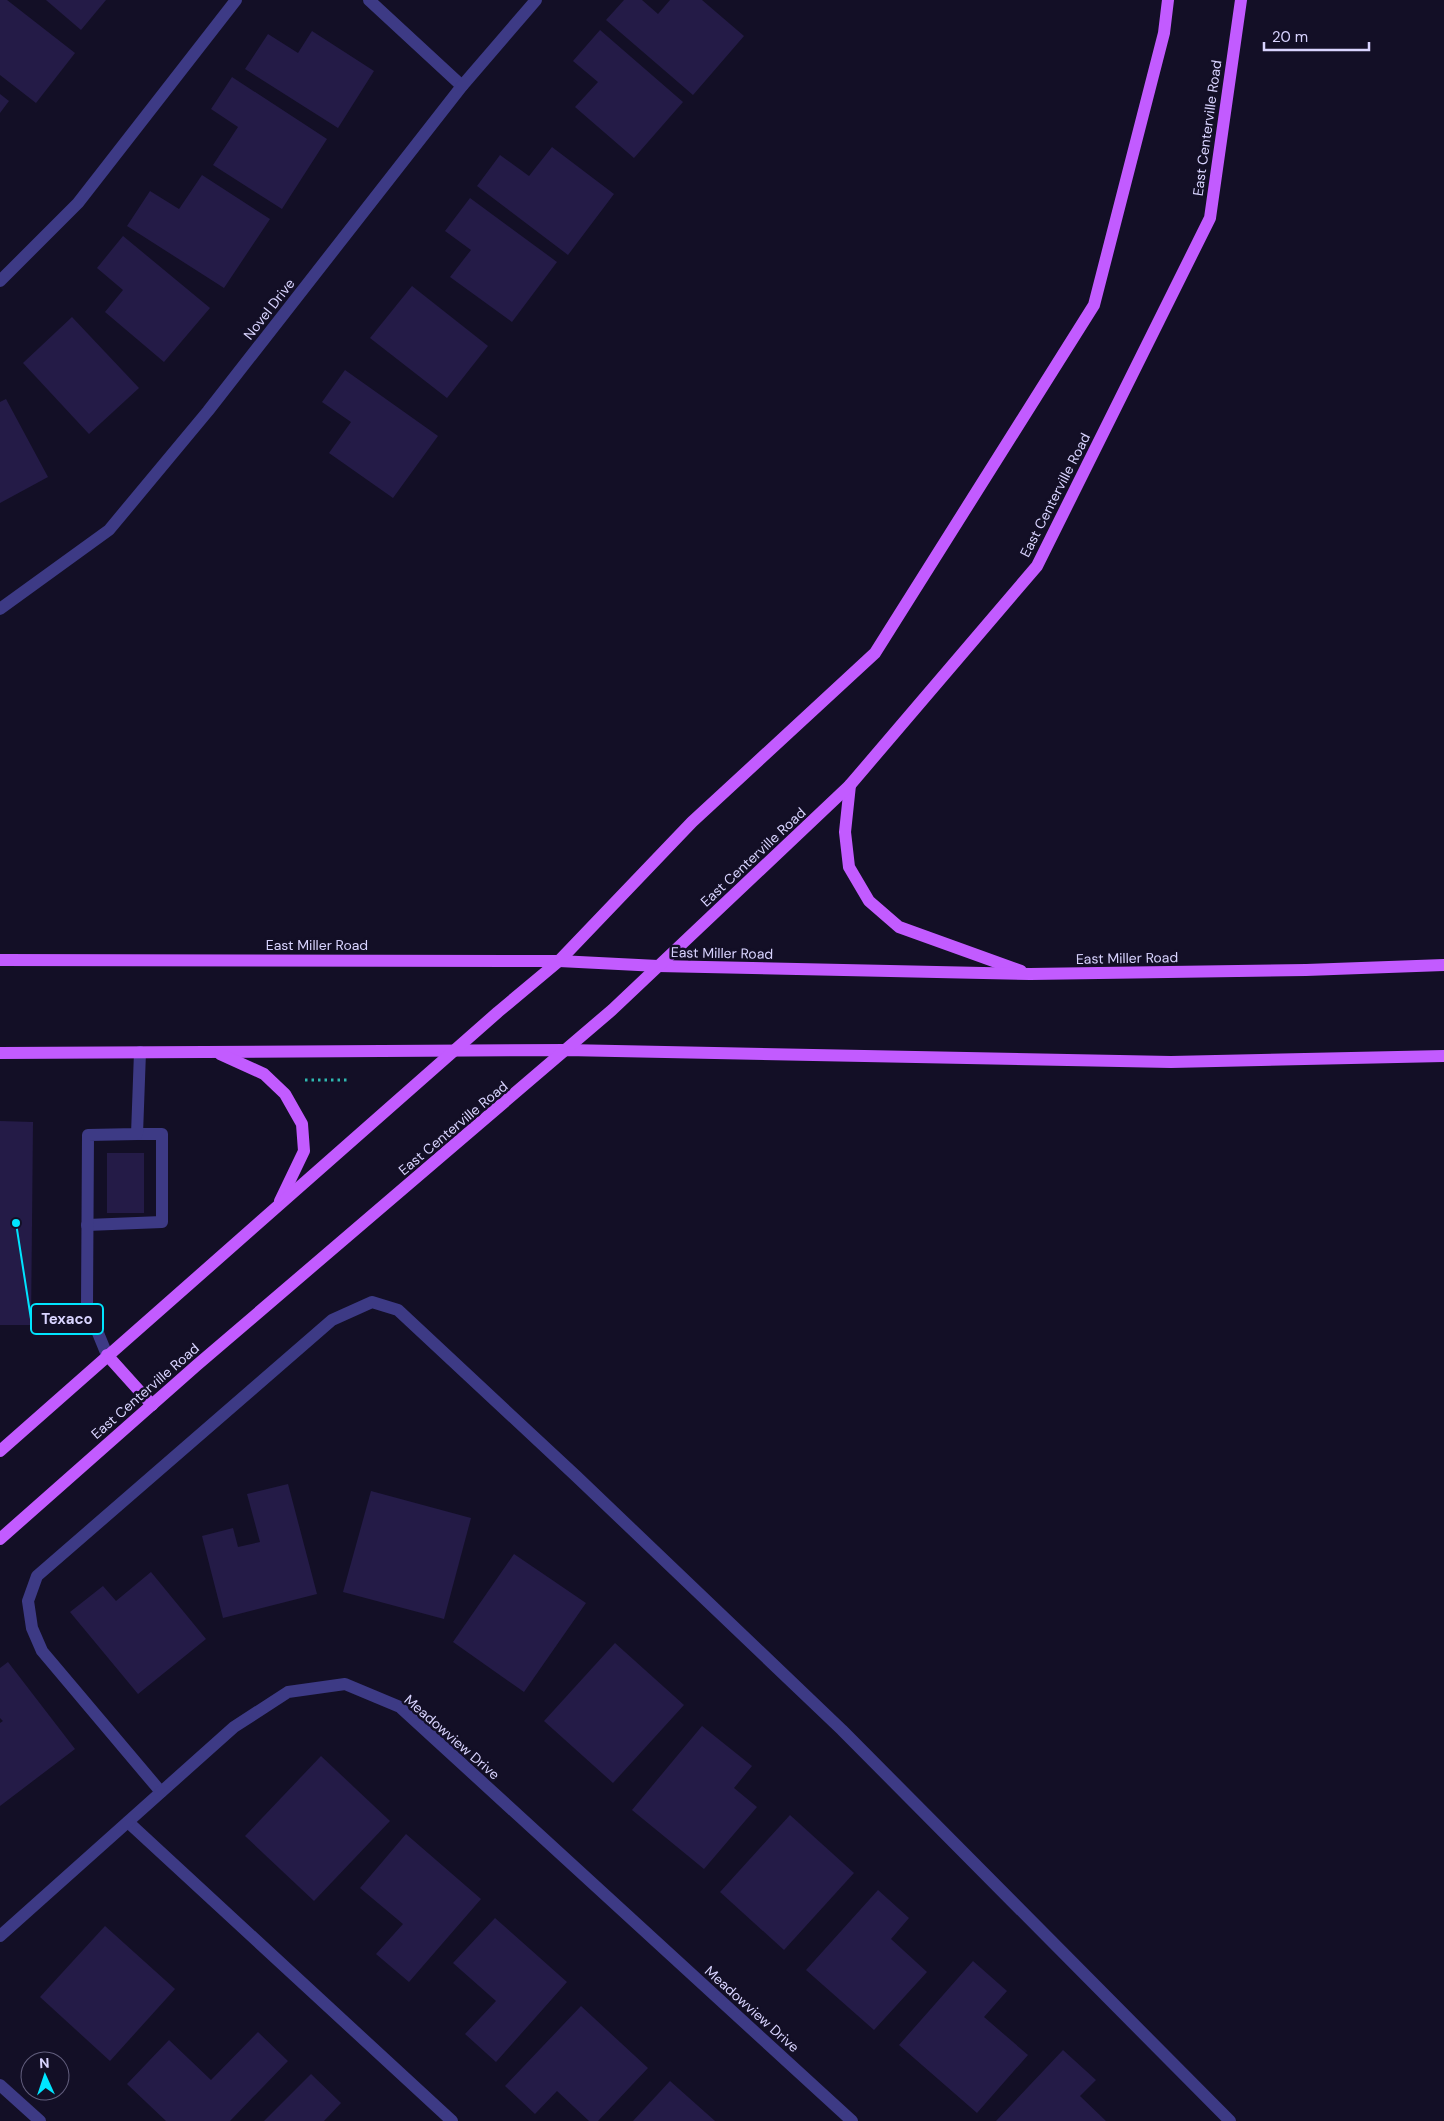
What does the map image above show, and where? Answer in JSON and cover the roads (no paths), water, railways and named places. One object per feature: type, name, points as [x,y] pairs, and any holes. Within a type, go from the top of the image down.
[{"type":"main road","points":[[0,1451],[107,1355],[559,961],[692,822],[880,647],[1094,305],[1164,33],[1168,0]]},
{"type":"main road","name":"East Centerville Road","points":[[0,1540],[152,1405],[566,1050],[658,966],[850,785],[1037,566],[1210,218],[1241,0]]},
{"type":"main road","points":[[850,785],[845,832],[849,867],[869,901],[899,927],[1030,974]]},
{"type":"main road","name":"East Miller Road","points":[[0,960],[559,961],[658,966],[1030,974],[1306,970],[1444,965]]},
{"type":"main road","points":[[0,1053],[566,1050],[1171,1062],[1444,1056]]},
{"type":"main road","points":[[216,1052],[264,1074],[285,1094],[302,1124],[304,1151],[277,1206]]},
{"type":"main road","points":[[107,1355],[152,1405]]},
{"type":"street","points":[[0,281],[78,203],[236,0]]},
{"type":"street","points":[[369,0],[462,86]]},
{"type":"street","name":"Novel Drive","points":[[0,610],[109,530],[208,411],[462,86],[536,0]]},
{"type":"street","points":[[137,1134],[140,1052]]},
{"type":"street","points":[[86,1225],[162,1222],[162,1134],[88,1135],[86,1225],[87,1306],[107,1355]]},
{"type":"street","points":[[161,1792],[42,1651],[32,1628],[28,1601],[37,1576],[332,1320],[372,1302],[398,1310],[583,1482],[842,1730],[1230,2121]]},
{"type":"street","name":"Meadowview Drive","points":[[0,1936],[234,1727],[288,1692],[345,1684],[400,1708],[852,2121]]},
{"type":"street","points":[[128,1822],[452,2121]]},
{"type":"street","points":[[0,2085],[40,2121]]},
{"type":"place","name":"Texaco","points":[[16,1223]]}]
